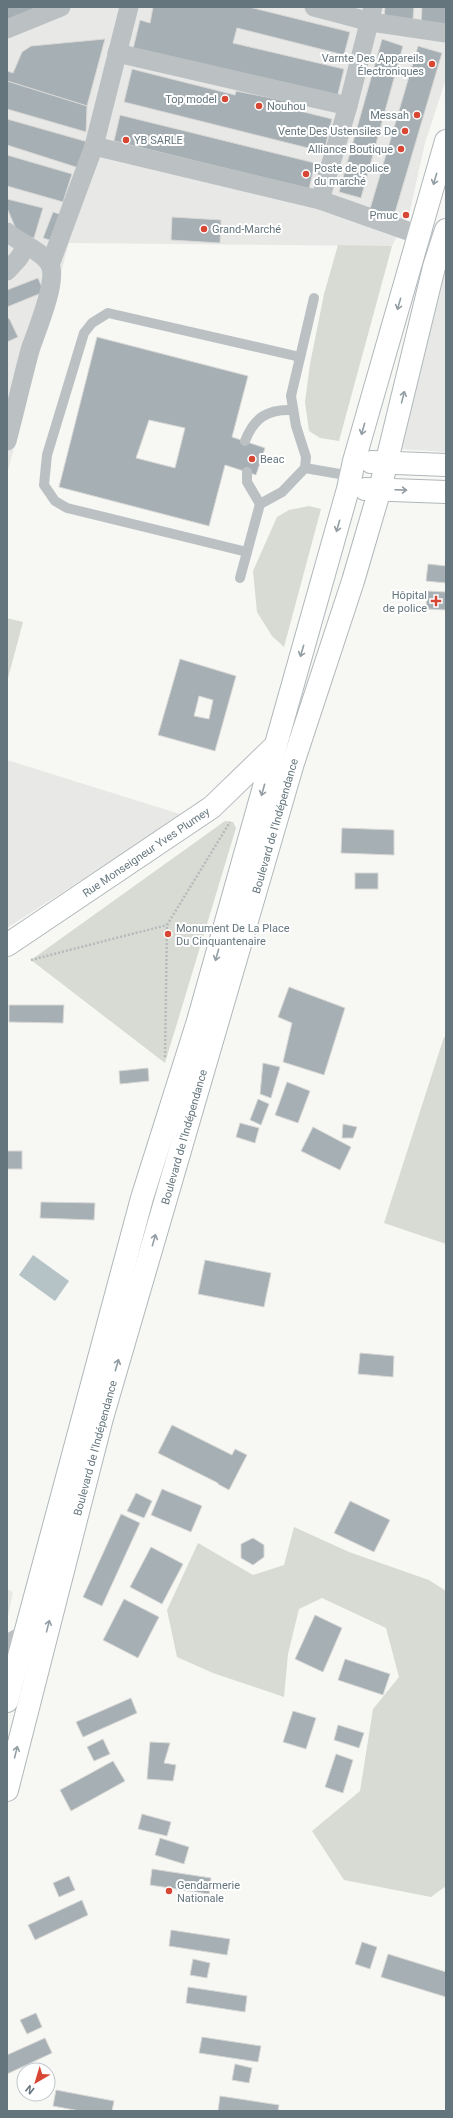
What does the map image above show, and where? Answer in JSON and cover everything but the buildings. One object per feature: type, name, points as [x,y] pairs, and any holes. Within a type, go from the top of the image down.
[{"type":"main road","name":"Boulevard de l'Indépendance","points":[[7,1701],[16,1639],[142,1198],[198,1021],[446,141]]},
{"type":"main road","name":"Boulevard de l'Indépendance","points":[[7,1790],[102,1418],[293,763],[353,581],[380,489],[385,463],[440,269],[444,237]]},
{"type":"main road","points":[[351,475],[385,463],[446,465]]},
{"type":"main road","points":[[351,475],[380,489],[446,492]]},
{"type":"main road","points":[[275,746],[318,690]]},
{"type":"main road","name":"Rue Monseigneur Yves Plumey","points":[[7,945],[212,807],[275,746]]},
{"type":"street","points":[[7,29],[61,7]]},
{"type":"street","points":[[50,265],[94,146],[129,7]]},
{"type":"street","points":[[314,7],[372,14],[446,33]]},
{"type":"street","points":[[320,200],[348,106],[372,14]]},
{"type":"street","points":[[117,53],[348,106]]},
{"type":"street","points":[[94,146],[320,200],[419,235],[444,237]]},
{"type":"street","points":[[7,232],[45,258],[50,265],[52,276],[47,301],[31,349],[7,441]]},
{"type":"street","points":[[7,271],[19,258],[26,246]]},
{"type":"lane","points":[[260,504],[282,492],[306,468],[306,457],[292,410],[291,396],[314,298]]},
{"type":"lane","points":[[247,552],[67,508],[55,501],[44,485],[47,455],[84,333],[92,323],[108,313],[300,357]]},
{"type":"lane","points":[[245,441],[249,432],[260,418],[277,410],[292,410]]},
{"type":"lane","points":[[306,468],[351,475]]},
{"type":"lane","points":[[240,578],[260,504],[247,482],[247,472]]},
{"type":"path","points":[[165,1063],[167,925],[230,822]]},
{"type":"path","points":[[31,960],[167,925]]},
{"type":"shaded area","name":"Grand-Marché","points":[[7,7],[446,7],[446,79],[425,143],[409,215],[392,246],[69,243],[7,474]]},
{"type":"shaded area","points":[[338,245],[392,246],[339,441],[320,438],[309,431],[305,402],[310,364],[324,294]]},
{"type":"shaded area","points":[[446,268],[446,452],[398,449]]},
{"type":"shaded area","points":[[309,506],[321,509],[284,647],[272,636],[257,612],[253,571],[277,517],[289,510]]},
{"type":"shaded area","points":[[7,618],[23,622],[7,682]]},
{"type":"shaded area","points":[[7,760],[183,815],[7,928]]},
{"type":"shaded area","points":[[225,821],[233,822],[236,828],[165,1063],[31,960]]},
{"type":"shaded area","points":[[444,1037],[446,1038],[446,1244],[384,1223]]},
{"type":"shaded area","points":[[33,1255],[69,1281],[55,1301],[19,1275]]},
{"type":"shaded area","points":[[294,1527],[349,1552],[429,1580],[446,1591],[446,1886],[431,1897],[344,1880],[312,1831],[360,1791],[373,1709],[399,1677],[386,1628],[322,1598],[299,1609],[288,1654],[284,1697],[213,1673],[177,1657],[167,1610],[198,1543],[253,1575],[284,1565]]},
{"type":"shaded area","points":[[7,1589],[13,1592],[7,1621]]},
{"type":"place","name":"Varnte Des Appareils Électroniques","points":[[432,64]]},
{"type":"place","name":"Top model","points":[[225,99]]},
{"type":"place","name":"Nouhou","points":[[259,106]]},
{"type":"place","name":"Messah","points":[[417,115]]},
{"type":"place","name":"Vente Des Ustensiles De","points":[[405,131]]},
{"type":"place","name":"YB SARLE","points":[[126,140]]},
{"type":"place","name":"Alliance Boutique","points":[[401,149]]},
{"type":"place","name":"Poste de police du marché","points":[[306,174]]},
{"type":"place","name":"Pmuc","points":[[406,215]]},
{"type":"place","name":"Grand-Marché","points":[[204,229]]},
{"type":"place","name":"Beac","points":[[252,459]]},
{"type":"place","name":"Hôpital de police","points":[[436,601]]},
{"type":"place","name":"Monument De La Place Du Cinquantenaire","points":[[168,934]]},
{"type":"place","name":"Gendarmerie Nationale","points":[[169,1891]]}]
